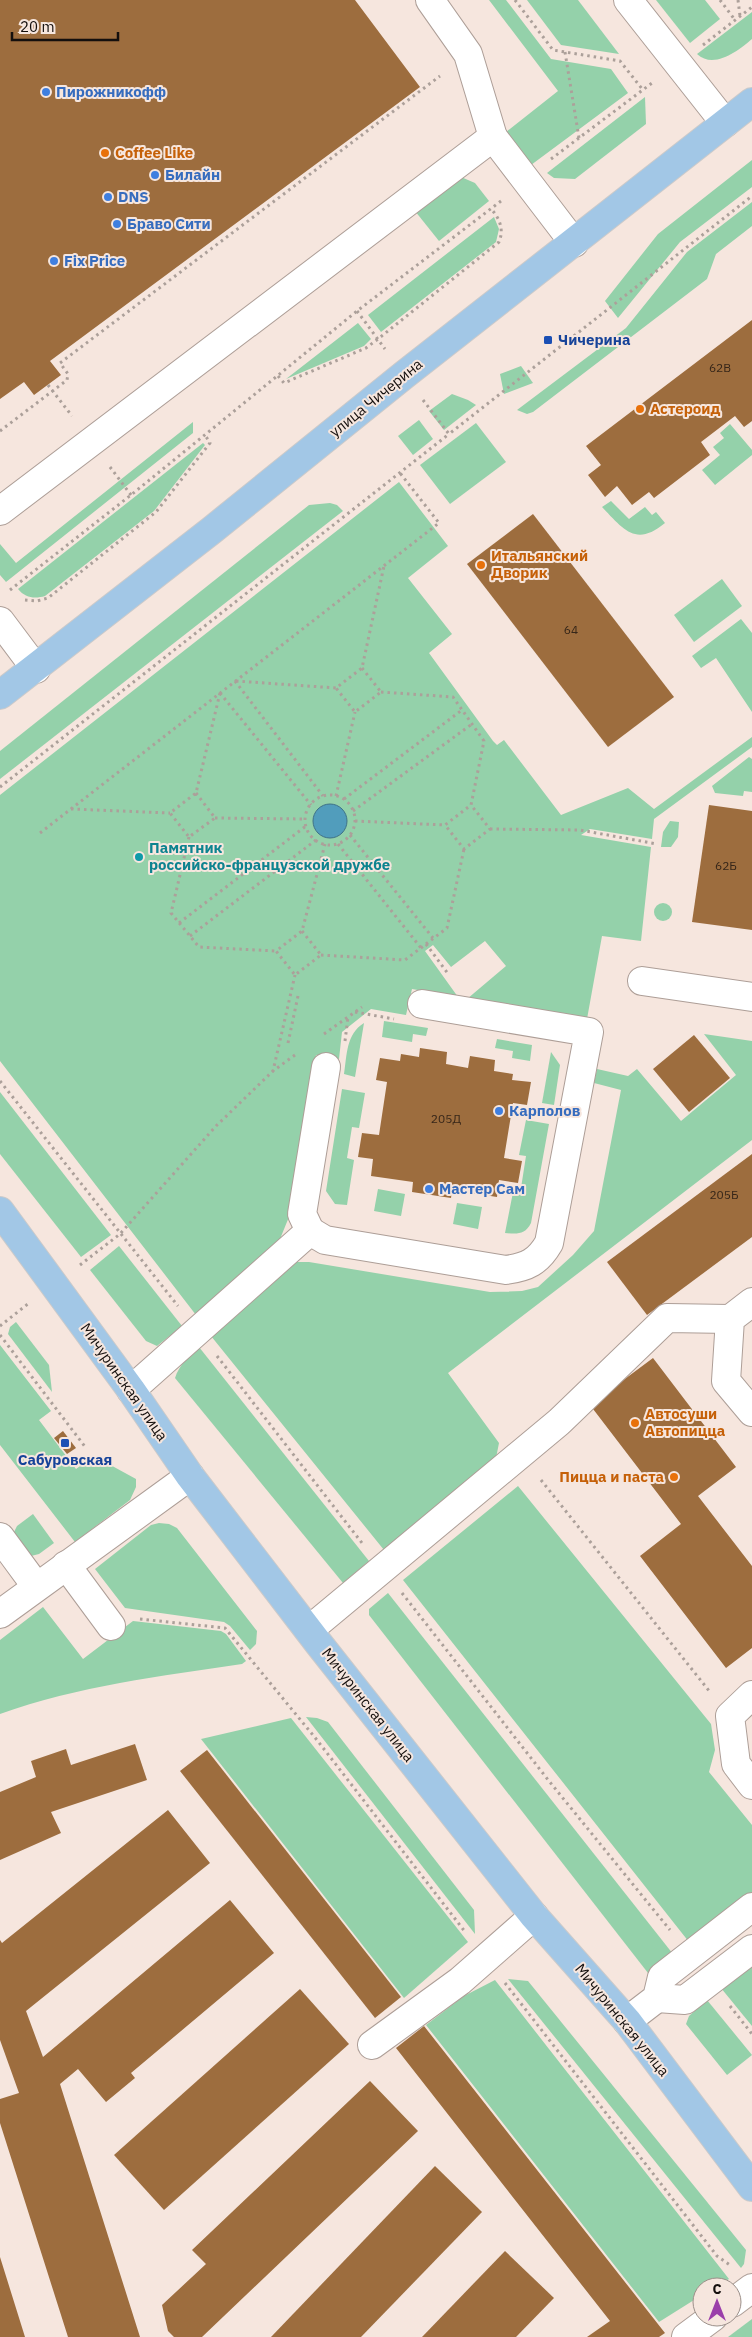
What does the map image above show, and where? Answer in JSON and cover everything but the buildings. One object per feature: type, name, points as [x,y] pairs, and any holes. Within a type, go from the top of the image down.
[{"type":"main road","name":"улица Чичерина","points":[[0,695],[36,669],[404,375],[574,244],[752,102]]},
{"type":"main road","name":"Мичуринская улица","points":[[0,1211],[131,1390],[190,1476],[534,1916],[627,2022],[752,2187]]},
{"type":"street","points":[[430,0],[468,54],[493,137],[574,244]]},
{"type":"street","points":[[628,0],[724,123]]},
{"type":"street","points":[[0,511],[493,137]]},
{"type":"street","points":[[0,621],[36,669]]},
{"type":"street","points":[[642,981],[752,997]]},
{"type":"street","points":[[326,1067],[302,1214],[310,1231],[325,1240],[506,1270],[523,1268],[535,1262],[549,1243],[589,1032],[412,1012]]},
{"type":"street","points":[[131,1390],[310,1231]]},
{"type":"street","points":[[309,1630],[558,1422],[667,1318],[730,1319],[752,1302]]},
{"type":"street","points":[[730,1319],[726,1381],[752,1412]]},
{"type":"street","points":[[0,1614],[190,1476]]},
{"type":"street","points":[[0,1537],[36,1586]]},
{"type":"street","points":[[66,1565],[111,1626]]},
{"type":"street","points":[[752,1695],[730,1716],[736,1764],[752,1786]]},
{"type":"street","points":[[627,2022],[657,1998],[662,1976],[752,1907]]},
{"type":"street","points":[[372,2045],[460,1981],[534,1916]]},
{"type":"street","points":[[657,1998],[686,2000],[752,1949]]},
{"type":"street","points":[[686,2337],[700,2327]]},
{"type":"path","points":[[515,0],[553,50],[620,61],[643,90]]},
{"type":"path","points":[[720,0],[735,20]]},
{"type":"path","points":[[738,0],[740,16]]},
{"type":"path","points":[[6,592],[357,312],[492,210],[524,178],[678,66],[752,7]]},
{"type":"path","points":[[565,52],[579,138]]},
{"type":"path","points":[[0,431],[67,380],[68,374],[60,363],[468,54]]},
{"type":"path","points":[[0,787],[752,196]]},
{"type":"path","points":[[278,376],[284,383],[366,348],[378,339],[499,242],[502,228],[492,210]]},
{"type":"path","points":[[357,312],[450,434]]},
{"type":"path","points":[[22,598],[28,601],[48,598],[156,512],[210,443],[204,435]]},
{"type":"path","points":[[40,833],[439,522],[400,473]]},
{"type":"path","points":[[235,681],[336,688],[362,668],[384,565]]},
{"type":"path","points":[[12,588],[17,594]]},
{"type":"path","points":[[362,668],[381,692]]},
{"type":"path","points":[[235,681],[323,796]]},
{"type":"path","points":[[336,688],[355,712]]},
{"type":"path","points":[[336,796],[355,712],[381,692],[453,697],[484,741],[471,805],[445,825],[355,821]]},
{"type":"path","points":[[70,809],[170,813],[196,793],[220,693]]},
{"type":"path","points":[[220,693],[311,805]]},
{"type":"path","points":[[344,799],[462,710]]},
{"type":"path","points":[[353,810],[472,724]]},
{"type":"path","points":[[196,793],[215,818]]},
{"type":"path","points":[[323,796],[336,796],[344,799],[353,810],[355,821],[350,835],[338,844],[325,844],[316,840],[306,826],[306,819],[311,805],[323,796]]},
{"type":"path","points":[[471,805],[490,829]]},
{"type":"path","points":[[170,813],[189,837]]},
{"type":"path","points":[[306,819],[215,818],[189,837],[171,913],[199,947],[276,951],[302,931],[325,844]]},
{"type":"path","points":[[445,825],[464,849]]},
{"type":"path","points":[[179,923],[306,826]]},
{"type":"path","points":[[273,1071],[295,976],[321,955],[405,960],[421,948],[447,928],[464,849],[490,829],[580,830],[657,844]]},
{"type":"path","points":[[350,835],[433,938]]},
{"type":"path","points":[[190,936],[316,840]]},
{"type":"path","points":[[338,844],[421,948]]},
{"type":"path","points":[[302,931],[321,955]]},
{"type":"path","points":[[276,951],[295,976]]},
{"type":"path","points":[[288,1043],[298,996]]},
{"type":"path","points":[[318,1038],[362,1007]]},
{"type":"path","points":[[355,1012],[412,1012]]},
{"type":"path","points":[[344,1045],[348,1017]]},
{"type":"path","points":[[120,1234],[204,1139],[273,1071],[296,1054]]},
{"type":"path","points":[[0,1335],[86,1448]]},
{"type":"path","points":[[520,1454],[730,1716]]},
{"type":"path","points":[[139,1618],[225,1628],[317,1740],[717,2256],[732,2267]]},
{"type":"green space","points":[[489,0],[506,0],[551,59],[611,69],[628,93],[531,165],[506,132],[558,91]]},
{"type":"green space","points":[[527,0],[578,0],[619,54],[561,45]]},
{"type":"green space","points":[[656,0],[705,0],[720,19],[690,43]]},
{"type":"green space","points":[[752,12],[752,39],[747,43],[726,57],[718,59],[711,60],[697,54]]},
{"type":"green space","points":[[645,97],[646,124],[575,179],[554,178],[547,173]]},
{"type":"green space","points":[[752,160],[752,187],[680,242],[618,318],[605,301],[658,234]]},
{"type":"green space","points":[[461,177],[475,183],[489,201],[439,241],[411,206]]},
{"type":"green space","points":[[752,202],[752,226],[716,254],[707,279],[533,412],[527,414],[517,410],[626,328],[687,252]]},
{"type":"green space","points":[[494,217],[499,229],[496,242],[381,332],[368,315]]},
{"type":"green space","points":[[358,323],[371,339],[364,346],[286,379]]},
{"type":"green space","points":[[521,366],[533,383],[504,394],[500,374]]},
{"type":"green space","points":[[452,394],[476,405],[444,430],[429,411]]},
{"type":"green space","points":[[419,420],[433,439],[413,455],[398,436]]},
{"type":"green space","points":[[193,422],[193,433],[6,582],[0,575],[0,544],[16,563]]},
{"type":"green space","points":[[476,423],[506,462],[450,504],[420,465]]},
{"type":"green space","points":[[730,424],[752,450],[752,455],[715,485],[702,470],[720,455],[713,447],[724,438],[720,433]]},
{"type":"green space","points":[[203,443],[205,445],[154,511],[45,596],[30,597],[18,589]]},
{"type":"green space","points":[[399,482],[448,546],[408,578],[452,634],[429,653],[493,741],[497,745],[504,740],[561,815],[628,788],[654,809],[752,737],[752,747],[654,819],[652,839],[590,829],[581,835],[651,847],[641,941],[602,936],[587,1019],[467,999],[506,966],[485,941],[451,967],[433,945],[425,951],[458,997],[412,989],[406,1015],[371,1009],[342,1032],[339,1059],[316,1055],[291,1212],[280,1239],[196,1315],[0,1061],[0,795]]},
{"type":"green space","points":[[611,501],[629,519],[645,507],[652,515],[656,512],[665,523],[646,534],[638,535],[631,533],[617,523],[602,507]]},
{"type":"green space","points":[[330,503],[337,505],[343,511],[0,779],[0,751],[309,505]]},
{"type":"green space","points":[[722,579],[742,606],[694,642],[674,615]]},
{"type":"green space","points":[[741,619],[752,633],[752,712],[716,658],[701,668],[692,656]]},
{"type":"green space","points":[[749,757],[752,759],[752,792],[744,791],[743,796],[715,793],[712,786]]},
{"type":"green space","points":[[670,821],[679,822],[678,837],[671,847],[661,847],[663,832]]},
{"type":"green space","points":[[659,903],[667,903],[672,908],[670,919],[659,921],[654,916],[654,908]]},
{"type":"green space","points":[[384,1021],[428,1028],[426,1036],[413,1034],[412,1042],[382,1037]]},
{"type":"green space","points":[[364,1023],[355,1077],[344,1074],[348,1046],[354,1033]]},
{"type":"green space","points":[[704,1034],[752,1041],[752,1140],[448,1373],[499,1443],[496,1458],[384,1550],[211,1336],[297,1262],[309,1262],[490,1292],[522,1291],[538,1287],[573,1255],[594,1231],[621,1090],[594,1083],[597,1069],[628,1076],[637,1069],[681,1121],[736,1075]]},
{"type":"green space","points":[[497,1039],[532,1045],[530,1061],[512,1058],[513,1051],[495,1048]]},
{"type":"green space","points":[[551,1052],[560,1065],[554,1105],[542,1103]]},
{"type":"green space","points":[[342,1089],[365,1093],[359,1128],[352,1127],[347,1158],[354,1160],[347,1205],[335,1204],[326,1191]]},
{"type":"green space","points":[[0,1092],[111,1235],[81,1257],[0,1154]]},
{"type":"green space","points":[[526,1120],[549,1124],[531,1223],[523,1232],[505,1233],[514,1187],[521,1188],[526,1156],[519,1155]]},
{"type":"green space","points":[[378,1189],[405,1194],[401,1216],[374,1211]]},
{"type":"green space","points":[[457,1203],[482,1207],[478,1229],[453,1224]]},
{"type":"green space","points":[[119,1246],[182,1326],[157,1346],[146,1341],[90,1270]]},
{"type":"green space","points":[[16,1322],[49,1365],[52,1392],[8,1334],[10,1327]]},
{"type":"green space","points":[[0,1345],[51,1411],[39,1420],[76,1469],[94,1456],[136,1479],[136,1487],[130,1500],[75,1542],[0,1445]]},
{"type":"green space","points":[[199,1347],[369,1561],[343,1583],[175,1378],[182,1365]]},
{"type":"green space","points":[[518,1486],[711,1724],[715,1750],[709,1772],[752,1825],[752,1893],[689,1942],[403,1580]]},
{"type":"green space","points":[[33,1514],[54,1543],[39,1554],[31,1556],[13,1534],[17,1526]]},
{"type":"green space","points":[[159,1523],[169,1524],[177,1528],[257,1631],[256,1644],[250,1650],[230,1626],[224,1622],[125,1608],[95,1569],[151,1525]]},
{"type":"green space","points":[[388,1593],[673,1954],[648,1973],[369,1615],[369,1609]]},
{"type":"green space","points":[[43,1607],[83,1659],[133,1621],[221,1631],[226,1634],[246,1661],[242,1664],[89,1689],[29,1704],[0,1714],[0,1640]]},
{"type":"green space","points":[[306,1717],[328,1722],[474,1910],[475,1934]]},
{"type":"green space","points":[[291,1718],[468,1942],[404,1998],[201,1739]]},
{"type":"green space","points":[[752,1962],[752,2026],[721,1988]]},
{"type":"green space","points":[[508,1979],[528,1981],[746,2250],[744,2264],[741,2268]]},
{"type":"green space","points":[[495,1980],[727,2277],[692,2277],[692,2301],[659,2322],[426,2025],[464,1996]]},
{"type":"green space","points":[[707,2000],[752,2055],[727,2075],[686,2024],[689,2016]]},
{"type":"green space","points":[[752,2319],[752,2337],[728,2337],[742,2327]]},
{"type":"water","points":[[330,804],[342,809],[347,821],[342,833],[330,838],[318,833],[313,821],[318,809]]},
{"type":"place","name":"Пирожникофф","points":[[46,92]]},
{"type":"place","name":"Coffee Like","points":[[105,153]]},
{"type":"place","name":"Билайн","points":[[155,175]]},
{"type":"place","name":"DNS","points":[[108,197]]},
{"type":"place","name":"Браво Сити","points":[[117,224]]},
{"type":"place","name":"Fix Price","points":[[54,261]]},
{"type":"place","name":"Чичерина","points":[[548,340]]},
{"type":"place","name":"Астероид","points":[[640,409]]},
{"type":"place","name":"Итальянский Дворик","points":[[481,565]]},
{"type":"place","name":"Памятник российско-французской дружбе","points":[[139,857]]},
{"type":"place","name":"Карполов","points":[[499,1111]]},
{"type":"place","name":"Мастер Сам","points":[[429,1189]]},
{"type":"place","name":"Автосуши Автопицца","points":[[635,1423]]},
{"type":"place","name":"Сабуровская","points":[[65,1443]]},
{"type":"place","name":"Пицца и паста","points":[[674,1477]]}]
